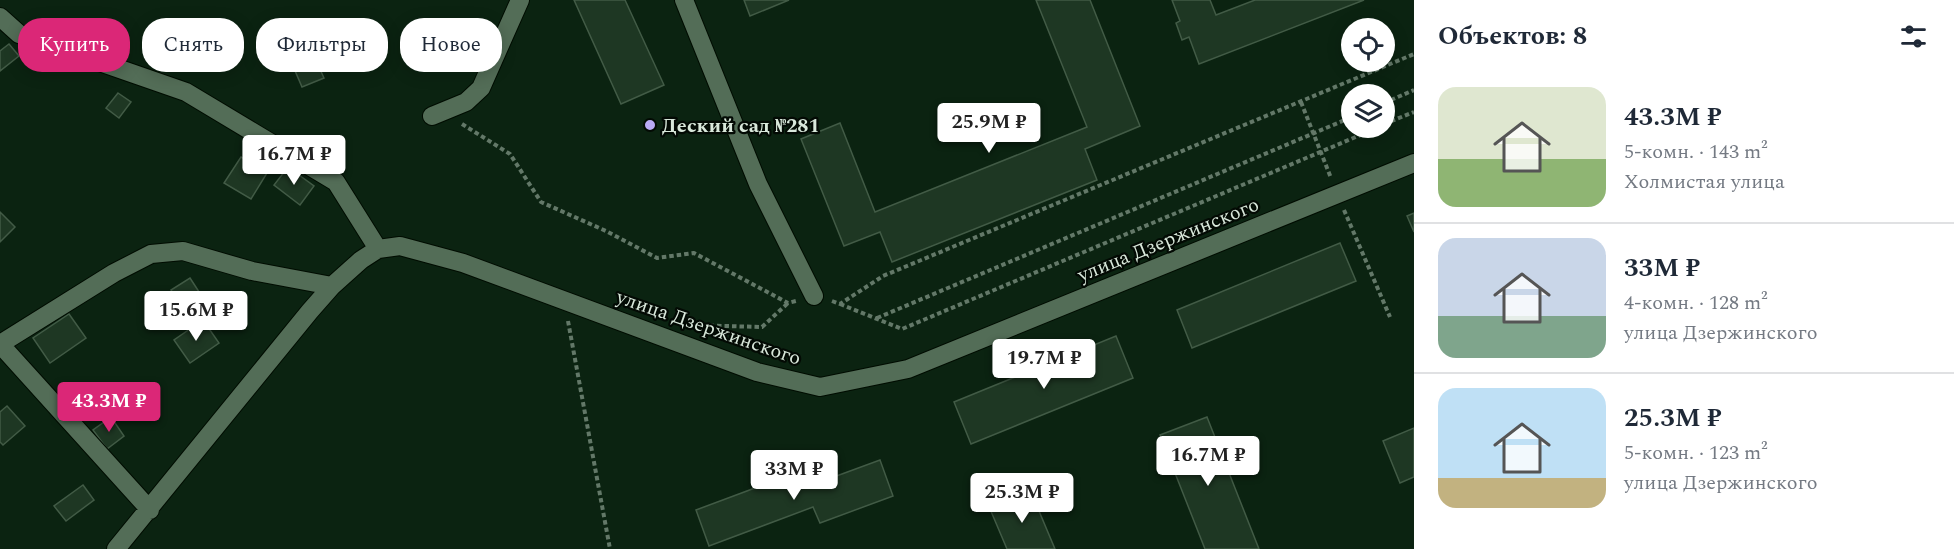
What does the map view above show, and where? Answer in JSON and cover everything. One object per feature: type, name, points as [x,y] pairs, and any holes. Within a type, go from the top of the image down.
[{"type":"street","points":[[438,114],[466,102],[481,88],[520,0]]},
{"type":"street","points":[[684,0],[758,184],[814,296]]},
{"type":"street","points":[[0,17],[19,34],[186,92],[336,182],[378,249],[361,260],[332,286],[310,311],[116,549]]},
{"type":"street","name":"улица Дзержинского","points":[[378,249],[400,246],[463,263],[757,372],[820,387],[908,369],[1414,163]]},
{"type":"street","points":[[150,510],[0,344],[114,273],[151,254],[183,251],[252,271],[332,286]]},
{"type":"path","points":[[840,304],[883,276],[1414,54]]},
{"type":"path","points":[[1395,98],[1414,90]]},
{"type":"path","points":[[1300,102],[1390,317]]},
{"type":"path","points":[[1395,120],[1414,112]]},
{"type":"path","points":[[438,114],[510,153],[541,202],[606,231],[657,258],[694,254],[788,303]]},
{"type":"path","points":[[876,318],[1341,122]]},
{"type":"path","points":[[681,324],[762,327],[788,303],[814,296],[902,329],[1352,138]]},
{"type":"path","points":[[564,300],[610,549]]},
{"type":"building","points":[[574,0],[625,0],[664,85],[621,104]]},
{"type":"building","points":[[744,0],[789,0],[750,16]]},
{"type":"building","points":[[1036,0],[1090,0],[1140,126],[1085,149],[1097,180],[892,262],[880,232],[844,246],[801,139],[840,123],[875,212],[1087,127]]},
{"type":"building","points":[[1172,0],[1210,0],[1216,15],[1255,0],[1364,0],[1199,64],[1189,37],[1182,40],[1176,23],[1180,21]]},
{"type":"building","points":[[9,44],[18,57],[0,71],[0,51]]},
{"type":"building","points":[[296,72],[321,72],[324,78],[302,87]]},
{"type":"building","points":[[118,93],[131,102],[119,118],[106,108]]},
{"type":"building","points":[[241,157],[267,173],[251,199],[224,183]]},
{"type":"building","points":[[288,167],[314,186],[300,205],[274,185]]},
{"type":"building","points":[[0,212],[15,227],[0,242]]},
{"type":"building","points":[[1414,213],[1414,232],[1407,216]]},
{"type":"building","points":[[1340,243],[1356,281],[1192,348],[1177,310]]},
{"type":"building","points":[[190,278],[205,301],[186,314],[171,290]]},
{"type":"building","points":[[69,314],[86,338],[50,363],[33,338]]},
{"type":"building","points":[[203,320],[219,343],[190,363],[174,340]]},
{"type":"building","points":[[1116,336],[1133,378],[971,444],[954,402]]},
{"type":"building","points":[[7,406],[25,426],[3,445],[0,442],[0,412]]},
{"type":"building","points":[[111,417],[124,436],[107,449],[93,430]]},
{"type":"building","points":[[1207,417],[1259,549],[1205,549],[1160,435]]},
{"type":"building","points":[[1414,428],[1414,477],[1400,483],[1383,441]]},
{"type":"building","points":[[880,460],[893,496],[820,523],[813,507],[709,546],[696,510],[806,469],[812,485]]},
{"type":"building","points":[[83,485],[94,500],[66,521],[54,506]]},
{"type":"building","points":[[1031,492],[1055,549],[1007,549],[990,509]]},
{"type":"place","name":"Деский сад №281","points":[[650,125]]}]
